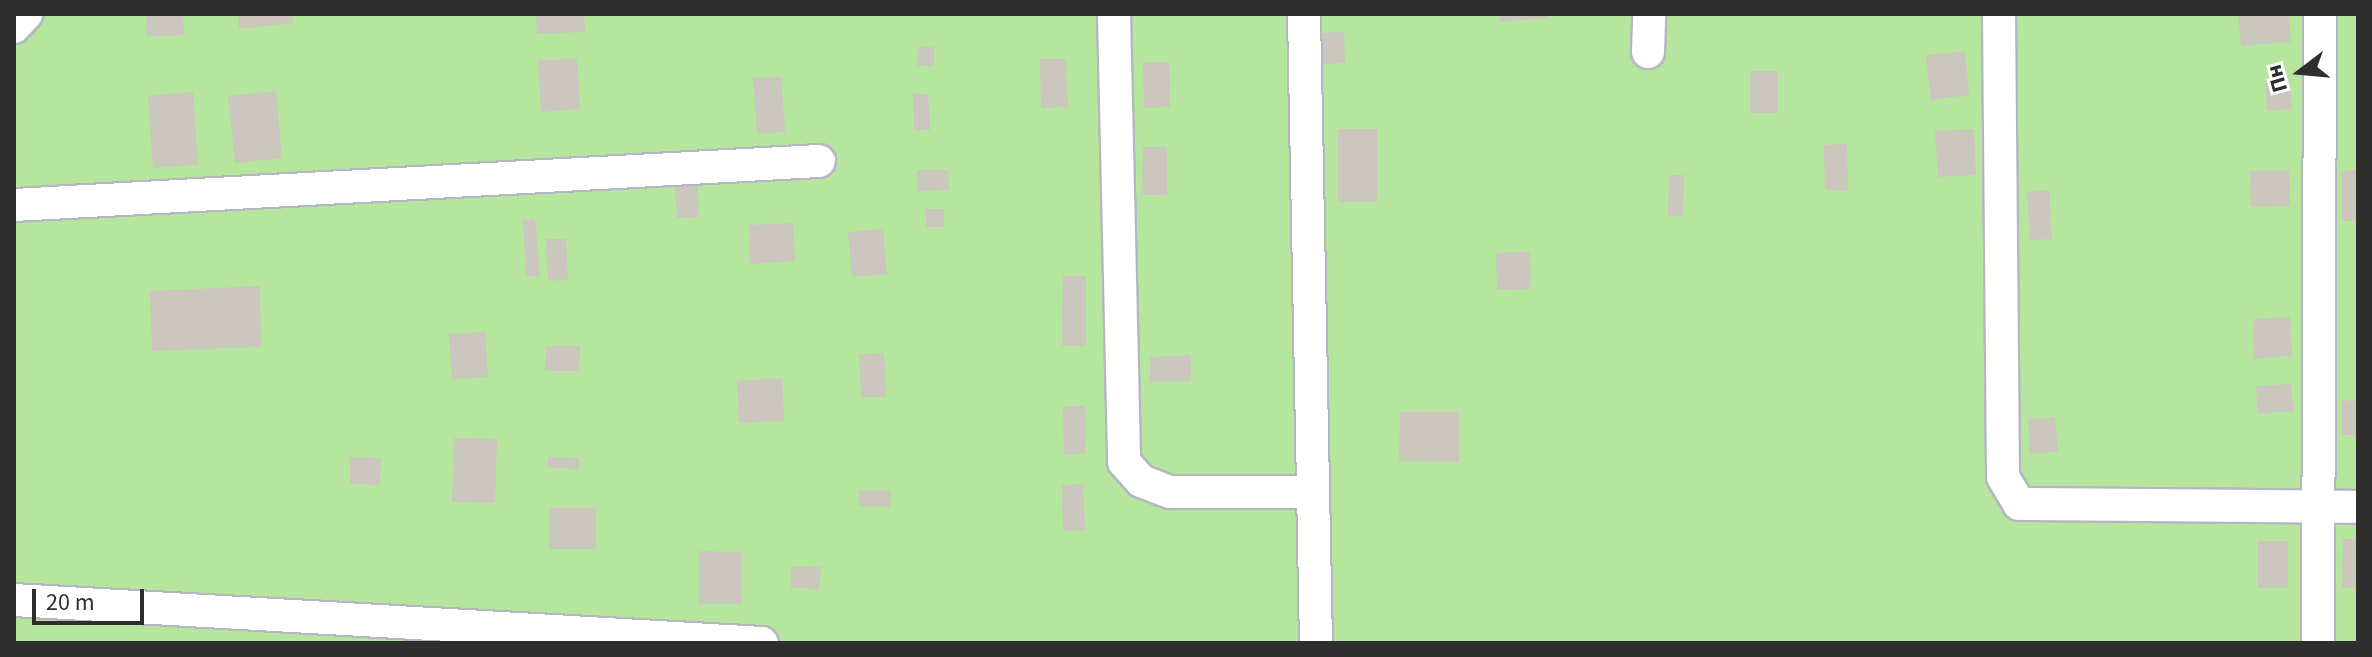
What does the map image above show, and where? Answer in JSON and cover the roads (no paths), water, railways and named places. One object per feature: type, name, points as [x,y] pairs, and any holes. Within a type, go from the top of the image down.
[{"type":"street","points":[[14,27],[26,14]]},
{"type":"street","points":[[1114,14],[1124,462],[1141,481],[1170,492],[1312,492]]},
{"type":"street","points":[[1304,14],[1316,643]]},
{"type":"street","points":[[1648,52],[1649,14]]},
{"type":"street","points":[[1999,14],[2003,477],[2019,504],[2358,507]]},
{"type":"street","points":[[2318,643],[2320,14]]},
{"type":"street","points":[[14,205],[819,161]]},
{"type":"street","points":[[14,600],[762,643]]}]
